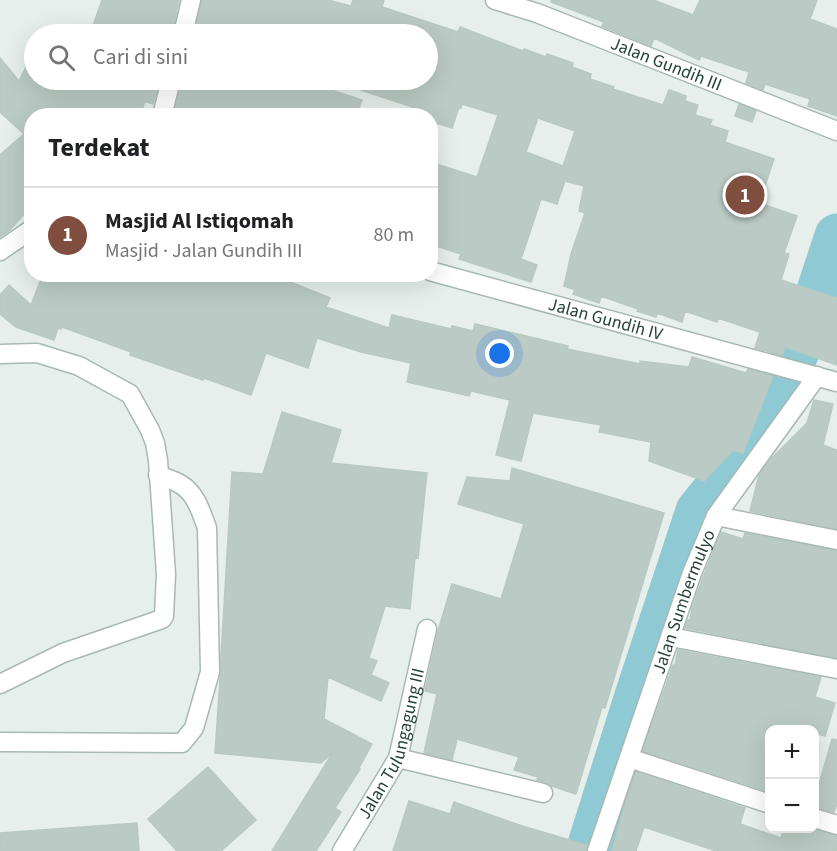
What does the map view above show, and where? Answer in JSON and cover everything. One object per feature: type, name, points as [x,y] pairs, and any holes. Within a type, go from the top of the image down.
[{"type":"street","points":[[185,24],[191,0]]},
{"type":"street","name":"Jalan Gundih III","points":[[495,0],[537,13],[837,131]]},
{"type":"street","points":[[164,108],[168,90]]},
{"type":"street","points":[[0,251],[24,234]]},
{"type":"street","name":"Jalan Gundih IV","points":[[438,273],[808,374]]},
{"type":"street","points":[[0,354],[37,353],[79,366],[130,394],[155,444],[166,574],[164,616],[159,621],[63,653],[0,684]]},
{"type":"street","points":[[808,374],[837,382]]},
{"type":"street","name":"Jalan Sumbermulyo","points":[[597,851],[692,573],[716,516],[808,374]]},
{"type":"street","points":[[0,742],[182,743],[194,729],[210,672],[207,528],[189,490],[179,483],[158,475]]},
{"type":"street","points":[[716,516],[837,540]]},
{"type":"street","name":"Jalan Tulungagung III","points":[[342,851],[398,758],[427,629]]},
{"type":"street","points":[[671,637],[837,669]]},
{"type":"street","points":[[398,758],[543,793]]},
{"type":"street","points":[[628,758],[765,802]]},
{"type":"street","points":[[819,820],[837,825]]},
{"type":"building","points":[[102,0],[179,0],[174,24],[94,24]]},
{"type":"building","points":[[202,0],[328,0],[351,6],[353,0],[384,0],[382,7],[434,24],[196,24]]},
{"type":"building","points":[[551,0],[653,0],[693,15],[700,0],[817,0],[810,19],[837,29],[837,116],[808,106],[810,99],[765,84],[763,90],[746,83],[749,72],[701,56],[699,60],[654,38],[651,46],[602,26],[604,22],[551,2]]},
{"type":"building","points":[[438,25],[458,32],[460,27],[523,51],[524,49],[546,57],[547,54],[573,63],[572,67],[591,74],[590,79],[663,105],[669,90],[686,96],[685,101],[698,105],[695,115],[712,120],[710,125],[728,131],[725,142],[774,159],[759,203],[797,216],[784,253],[789,254],[781,280],[837,298],[837,365],[785,347],[782,355],[755,348],[760,332],[718,318],[717,322],[685,311],[682,322],[657,313],[656,317],[637,311],[638,309],[601,296],[599,303],[573,294],[575,290],[564,286],[571,254],[585,213],[579,211],[584,186],[565,181],[557,204],[541,199],[521,259],[537,265],[531,282],[459,259],[461,254],[438,247],[438,165],[477,177],[498,115],[462,104],[452,128],[438,124],[438,108],[415,108],[361,90],[438,90]],"holes":[[[538,118],[575,131],[563,166],[526,152]]]},
{"type":"building","points":[[0,58],[19,81],[24,71],[24,90],[157,90],[153,104],[145,101],[143,108],[24,108],[24,134],[0,112]]},
{"type":"building","points":[[180,90],[331,90],[362,100],[359,108],[176,108]]},
{"type":"building","points":[[739,104],[756,111],[752,122],[735,116]]},
{"type":"building","points":[[24,134],[24,214],[10,230],[0,237],[0,155]]},
{"type":"building","points":[[40,282],[290,282],[330,298],[326,307],[389,328],[392,315],[451,329],[452,326],[473,331],[475,324],[568,346],[567,349],[640,364],[640,361],[689,367],[692,357],[746,373],[748,369],[773,376],[743,453],[733,450],[704,481],[649,461],[651,442],[599,432],[601,425],[533,413],[521,461],[496,455],[510,400],[471,391],[469,396],[407,382],[411,363],[361,352],[317,338],[308,368],[266,353],[251,395],[130,355],[131,352],[62,327],[58,328],[54,340],[16,327],[0,314],[0,295],[9,285],[31,305]]},
{"type":"building","points":[[814,400],[833,404],[823,445],[837,450],[837,529],[750,511],[759,475],[772,458],[807,423]]},
{"type":"building","points":[[282,412],[341,430],[331,463],[427,473],[410,609],[385,606],[369,658],[377,661],[371,675],[389,683],[381,701],[328,677],[324,719],[372,744],[360,769],[335,808],[341,812],[316,851],[272,851],[333,752],[321,763],[215,753],[232,472],[263,474]]},
{"type":"building","points":[[512,468],[664,513],[605,708],[602,707],[576,794],[537,780],[538,777],[514,770],[519,757],[457,739],[452,760],[424,753],[437,694],[425,691],[438,631],[452,584],[501,599],[524,524],[458,504],[467,477],[510,481]]},
{"type":"building","points":[[721,532],[743,539],[745,533],[837,551],[837,658],[685,628],[690,620],[692,608]]},
{"type":"building","points":[[678,650],[821,677],[815,697],[835,703],[825,736],[819,734],[819,725],[765,725],[765,790],[643,751],[673,665],[675,665]]},
{"type":"building","points":[[832,739],[837,740],[837,803],[834,812],[819,808],[820,781]]},
{"type":"building","points":[[208,767],[256,820],[221,851],[177,851],[148,819]]},
{"type":"building","points":[[636,772],[745,808],[740,824],[765,833],[781,838],[782,833],[819,833],[819,831],[837,836],[837,851],[716,851],[644,827],[636,851],[612,851]]},
{"type":"building","points":[[409,801],[450,814],[454,802],[522,826],[587,845],[586,851],[393,851]]},
{"type":"building","points":[[137,823],[139,851],[0,851],[0,833]]},
{"type":"waterway","points":[[588,851],[698,511],[759,436],[804,336],[837,236]]},
{"type":"place","name":"Masjid Al Istiqomah","points":[[745,195]]}]
